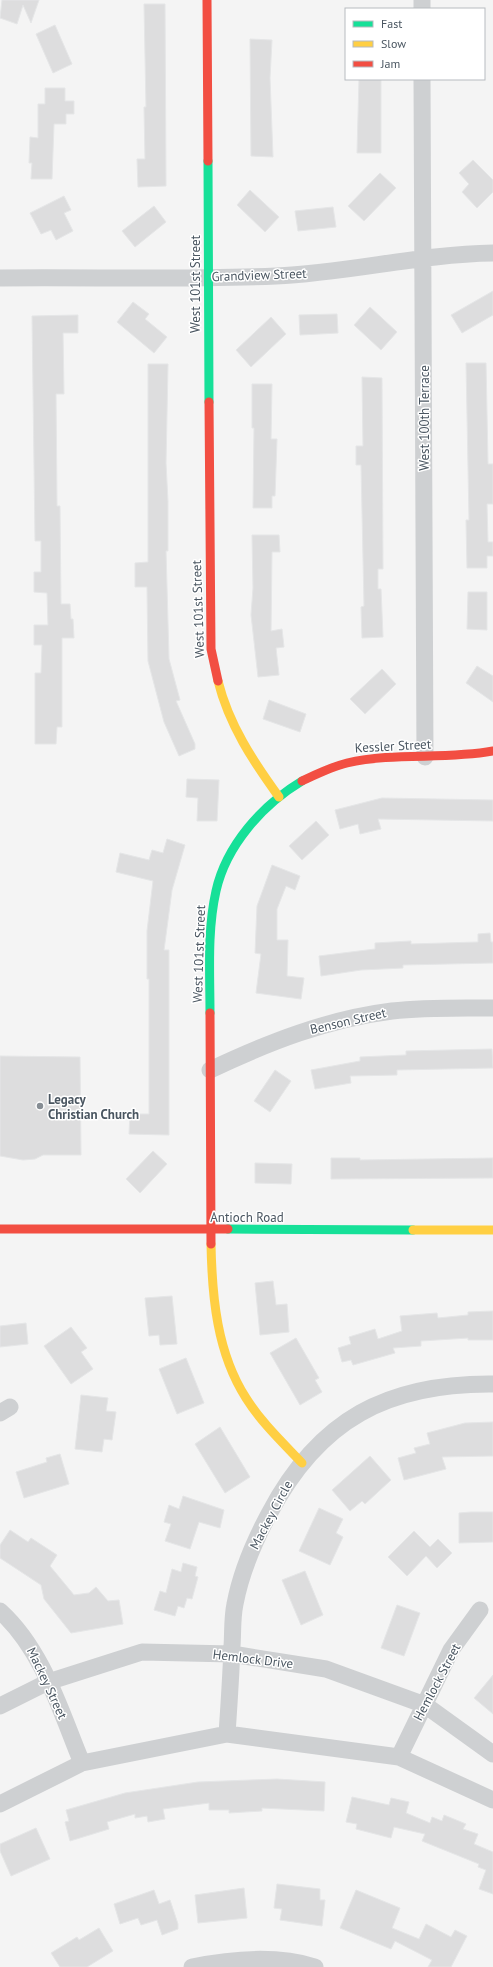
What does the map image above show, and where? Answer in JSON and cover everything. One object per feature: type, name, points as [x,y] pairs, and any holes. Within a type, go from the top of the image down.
[{"type":"street","name":"West 101st Street","points":[[207,0],[211,649],[218,683],[228,714],[241,741],[279,797],[262,811],[243,834],[230,854],[220,878],[215,896],[210,936],[211,1230],[214,1308],[221,1343],[233,1374],[245,1396],[268,1426],[302,1464]]},
{"type":"street","name":"West 100th Terrace","points":[[422,80],[425,757]]},
{"type":"street","name":"Grandview Street","points":[[0,278],[277,276],[332,271],[460,253],[493,253]]},
{"type":"street","name":"Kessler Street","points":[[279,797],[305,778],[350,762],[373,758],[479,754],[493,751]]},
{"type":"street","name":"Benson Street","points":[[210,1070],[290,1035],[342,1021],[392,1011],[434,1008],[493,1008]]},
{"type":"street","name":"Antioch Road","points":[[0,1229],[493,1230]]},
{"type":"street","name":"Mackey Circle","points":[[227,1734],[235,1605],[245,1565],[259,1532],[275,1501],[302,1464],[322,1441],[336,1429],[360,1413],[392,1398],[430,1387],[457,1384],[493,1384]]},
{"type":"street","name":"Hemlock Street","points":[[399,1757],[452,1650],[480,1610]]},
{"type":"street","name":"Mackey Street","points":[[0,1611],[29,1645],[48,1682],[82,1762]]},
{"type":"street","name":"Hemlock Drive","points":[[0,1706],[48,1682],[142,1652],[232,1654],[326,1669],[425,1705],[493,1754]]},
{"type":"street","points":[[0,1804],[82,1762],[227,1734],[399,1757],[493,1800]]},
{"type":"street","points":[[192,1967],[213,1962],[248,1960],[293,1963],[315,1967]]},
{"type":"building","points":[[2,0],[39,0],[31,23],[23,5],[17,24],[0,18]]},
{"type":"building","points":[[144,4],[165,4],[166,186],[138,187],[137,159],[145,159],[144,107],[146,107]]},
{"type":"building","points":[[55,25],[72,64],[53,73],[36,34]]},
{"type":"building","points":[[250,39],[272,40],[270,78],[273,157],[251,156]]},
{"type":"building","points":[[359,80],[381,80],[381,153],[357,153]]},
{"type":"building","points":[[45,88],[65,88],[65,101],[74,101],[74,114],[66,114],[66,124],[54,124],[52,179],[31,179],[32,163],[29,163],[30,137],[38,138],[38,104],[45,104]]},
{"type":"building","points":[[473,160],[493,180],[493,192],[477,208],[462,192],[469,184],[459,173]]},
{"type":"building","points":[[380,173],[396,188],[364,221],[348,206]]},
{"type":"building","points":[[250,190],[279,217],[265,232],[237,205]]},
{"type":"building","points":[[64,196],[71,210],[64,213],[73,231],[56,240],[51,230],[41,234],[30,213]]},
{"type":"building","points":[[154,206],[166,222],[135,247],[122,231]]},
{"type":"building","points":[[333,207],[336,227],[298,231],[295,211]]},
{"type":"building","points":[[493,291],[493,315],[462,333],[451,315]]},
{"type":"building","points":[[133,302],[149,314],[145,319],[167,337],[154,353],[117,322]]},
{"type":"building","points":[[370,307],[397,332],[381,350],[354,325]]},
{"type":"building","points":[[337,314],[338,333],[300,335],[299,315]]},
{"type":"building","points":[[78,315],[78,333],[63,333],[64,394],[56,394],[57,506],[60,506],[61,604],[70,604],[71,619],[73,619],[74,638],[62,638],[62,727],[57,727],[56,744],[35,744],[35,673],[41,673],[42,645],[34,645],[34,625],[48,625],[47,593],[34,592],[34,572],[41,572],[41,541],[35,541],[32,316]]},
{"type":"building","points":[[271,317],[286,334],[251,367],[236,350]]},
{"type":"building","points":[[466,363],[486,363],[488,464],[493,464],[493,504],[487,504],[488,542],[493,542],[493,556],[487,556],[487,568],[467,568],[466,520],[469,520]]},
{"type":"building","points":[[148,364],[168,364],[166,463],[168,551],[166,551],[169,659],[180,700],[176,701],[195,744],[195,749],[179,756],[164,722],[148,661],[147,587],[135,587],[135,563],[148,562]]},
{"type":"building","points":[[362,377],[382,378],[383,569],[378,569],[378,589],[381,589],[383,637],[362,638],[361,607],[364,606],[361,465],[356,465],[356,446],[363,446]]},
{"type":"building","points":[[252,384],[272,384],[271,439],[277,439],[275,496],[272,496],[272,508],[253,508],[254,428],[252,428]]},
{"type":"building","points":[[252,535],[279,535],[280,552],[272,552],[271,631],[282,629],[284,647],[276,648],[279,675],[258,677],[251,615],[253,588]]},
{"type":"building","points":[[468,592],[487,592],[487,630],[467,629]]},
{"type":"building","points":[[477,666],[493,676],[493,702],[466,683]]},
{"type":"building","points":[[382,669],[396,684],[365,714],[350,699]]},
{"type":"building","points":[[269,700],[306,714],[300,732],[263,719]]},
{"type":"building","points":[[187,779],[219,780],[217,821],[197,821],[198,798],[186,797]]},
{"type":"building","points":[[382,798],[493,800],[493,821],[378,819],[381,829],[360,834],[358,824],[340,829],[335,810]]},
{"type":"building","points":[[316,821],[329,835],[302,860],[289,846]]},
{"type":"building","points":[[167,839],[185,845],[172,890],[164,950],[169,950],[169,1135],[129,1134],[130,1114],[149,1114],[149,979],[147,979],[147,931],[153,881],[116,872],[120,853],[149,860],[152,850],[163,853]]},
{"type":"building","points":[[272,865],[300,876],[295,890],[286,886],[277,909],[277,940],[288,940],[287,976],[304,978],[301,999],[256,993],[261,954],[255,953],[257,906]]},
{"type":"building","points":[[490,933],[491,942],[493,942],[493,963],[403,965],[403,968],[361,970],[321,976],[319,956],[375,949],[375,943],[411,941],[411,944],[478,942],[478,934]]},
{"type":"building","points":[[492,1049],[493,1068],[397,1070],[397,1075],[350,1076],[351,1083],[315,1089],[311,1070],[360,1061],[360,1057],[406,1055],[406,1051]]},
{"type":"building","name":"Legacy Christian Church","points":[[0,1056],[80,1057],[81,1155],[43,1155],[35,1159],[23,1160],[0,1156]]},
{"type":"building","points":[[275,1070],[291,1081],[270,1112],[254,1101]]},
{"type":"building","points":[[153,1151],[167,1164],[140,1193],[126,1179]]},
{"type":"building","points":[[331,1158],[360,1158],[360,1160],[493,1158],[493,1178],[331,1179]]},
{"type":"building","points":[[255,1163],[292,1164],[291,1184],[255,1183]]},
{"type":"building","points":[[273,1281],[276,1305],[287,1304],[289,1332],[260,1335],[255,1283]]},
{"type":"building","points":[[172,1296],[177,1344],[160,1345],[159,1335],[149,1336],[145,1298]]},
{"type":"building","points":[[493,1311],[493,1340],[468,1340],[468,1338],[421,1341],[421,1346],[393,1348],[395,1353],[353,1365],[351,1360],[342,1362],[338,1348],[351,1344],[349,1337],[375,1329],[378,1339],[402,1331],[400,1316],[437,1313],[438,1318],[468,1315],[468,1312]]},
{"type":"building","points":[[26,1323],[28,1344],[0,1347],[0,1326]]},
{"type":"building","points":[[71,1327],[87,1348],[81,1352],[93,1369],[71,1384],[44,1346]]},
{"type":"building","points":[[296,1338],[319,1378],[315,1380],[322,1392],[300,1405],[270,1353]]},
{"type":"building","points":[[186,1358],[204,1403],[177,1414],[159,1369]]},
{"type":"building","points":[[81,1395],[108,1398],[106,1411],[116,1412],[112,1440],[104,1439],[102,1452],[75,1449]]},
{"type":"building","points":[[493,1422],[493,1456],[442,1457],[446,1469],[404,1480],[398,1458],[416,1453],[414,1448],[430,1444],[427,1433],[465,1423]]},
{"type":"building","points":[[220,1427],[250,1477],[225,1493],[195,1444]]},
{"type":"building","points":[[60,1454],[69,1484],[24,1498],[16,1472],[47,1462],[46,1458]]},
{"type":"building","points":[[370,1456],[391,1480],[365,1504],[362,1501],[350,1511],[332,1490]]},
{"type":"building","points":[[183,1496],[224,1510],[220,1528],[199,1522],[190,1549],[165,1541],[171,1524],[164,1522],[169,1505],[179,1509]]},
{"type":"building","points":[[319,1508],[343,1519],[336,1533],[343,1537],[330,1565],[299,1551]]},
{"type":"building","points":[[493,1512],[493,1542],[459,1543],[459,1513]]},
{"type":"building","points":[[10,1530],[28,1542],[31,1538],[57,1555],[50,1566],[74,1595],[89,1593],[96,1587],[108,1601],[119,1600],[123,1624],[71,1633],[44,1599],[41,1585],[0,1558],[0,1545]]},
{"type":"building","points":[[414,1531],[430,1547],[438,1539],[452,1553],[437,1568],[426,1556],[407,1576],[388,1557]]},
{"type":"building","points":[[183,1563],[197,1567],[195,1576],[198,1577],[192,1599],[187,1598],[184,1608],[178,1606],[175,1616],[154,1610],[160,1591],[166,1593],[172,1569],[181,1572]]},
{"type":"building","points":[[305,1571],[323,1615],[301,1625],[282,1580]]},
{"type":"building","points":[[397,1605],[420,1613],[404,1656],[381,1648]]},
{"type":"building","points":[[493,1675],[493,1714],[474,1698]]},
{"type":"building","points":[[277,1779],[325,1782],[324,1811],[262,1808],[262,1811],[229,1813],[229,1810],[209,1810],[209,1803],[163,1809],[165,1819],[148,1822],[147,1816],[135,1818],[135,1814],[107,1822],[109,1829],[70,1841],[65,1822],[69,1821],[66,1810],[125,1793],[198,1782]]},
{"type":"building","points":[[352,1797],[389,1805],[391,1798],[409,1802],[406,1813],[430,1823],[432,1817],[442,1821],[444,1815],[466,1824],[463,1829],[478,1834],[474,1844],[493,1852],[493,1894],[479,1889],[486,1870],[478,1867],[479,1864],[422,1841],[425,1834],[394,1827],[391,1838],[356,1829],[357,1824],[346,1822]]},
{"type":"building","points":[[36,1828],[50,1859],[11,1876],[0,1851],[0,1844]]},
{"type":"building","points":[[277,1884],[320,1889],[320,1900],[325,1900],[322,1926],[280,1920],[282,1909],[274,1908]]},
{"type":"building","points":[[244,1888],[247,1918],[198,1923],[195,1895]]},
{"type":"building","points":[[154,1890],[159,1904],[170,1900],[178,1924],[178,1929],[162,1935],[157,1920],[141,1925],[138,1918],[120,1924],[114,1904]]},
{"type":"building","points":[[356,1890],[400,1908],[392,1928],[419,1939],[426,1924],[451,1937],[455,1930],[467,1936],[451,1967],[428,1967],[432,1960],[395,1941],[391,1949],[340,1928]]},
{"type":"building","points":[[99,1928],[113,1951],[87,1967],[60,1967],[51,1953],[77,1937],[79,1940]]},
{"type":"traffic: fast","points":[[208,161],[209,402]]},
{"type":"traffic: fast","points":[[210,1013],[211,921],[216,891],[221,874],[237,843],[260,814],[273,802],[302,781]]},
{"type":"traffic: fast","points":[[228,1229],[413,1230]]},
{"type":"traffic: slow","points":[[218,681],[235,728],[251,756],[279,797]]},
{"type":"traffic: slow","points":[[413,1230],[493,1230]]},
{"type":"traffic: slow","points":[[211,1244],[215,1304],[222,1343],[228,1362],[236,1381],[252,1407],[272,1432],[302,1463]]},
{"type":"traffic: jam","points":[[207,0],[208,161]]},
{"type":"traffic: jam","points":[[209,402],[211,649],[218,681]]},
{"type":"traffic: jam","points":[[302,781],[335,767],[365,760],[475,754],[493,751]]},
{"type":"traffic: jam","points":[[210,1013],[211,1244]]},
{"type":"traffic: jam","points":[[0,1229],[228,1229]]},
{"type":"place","name":"Legacy Christian Church","points":[[40,1106]]}]
